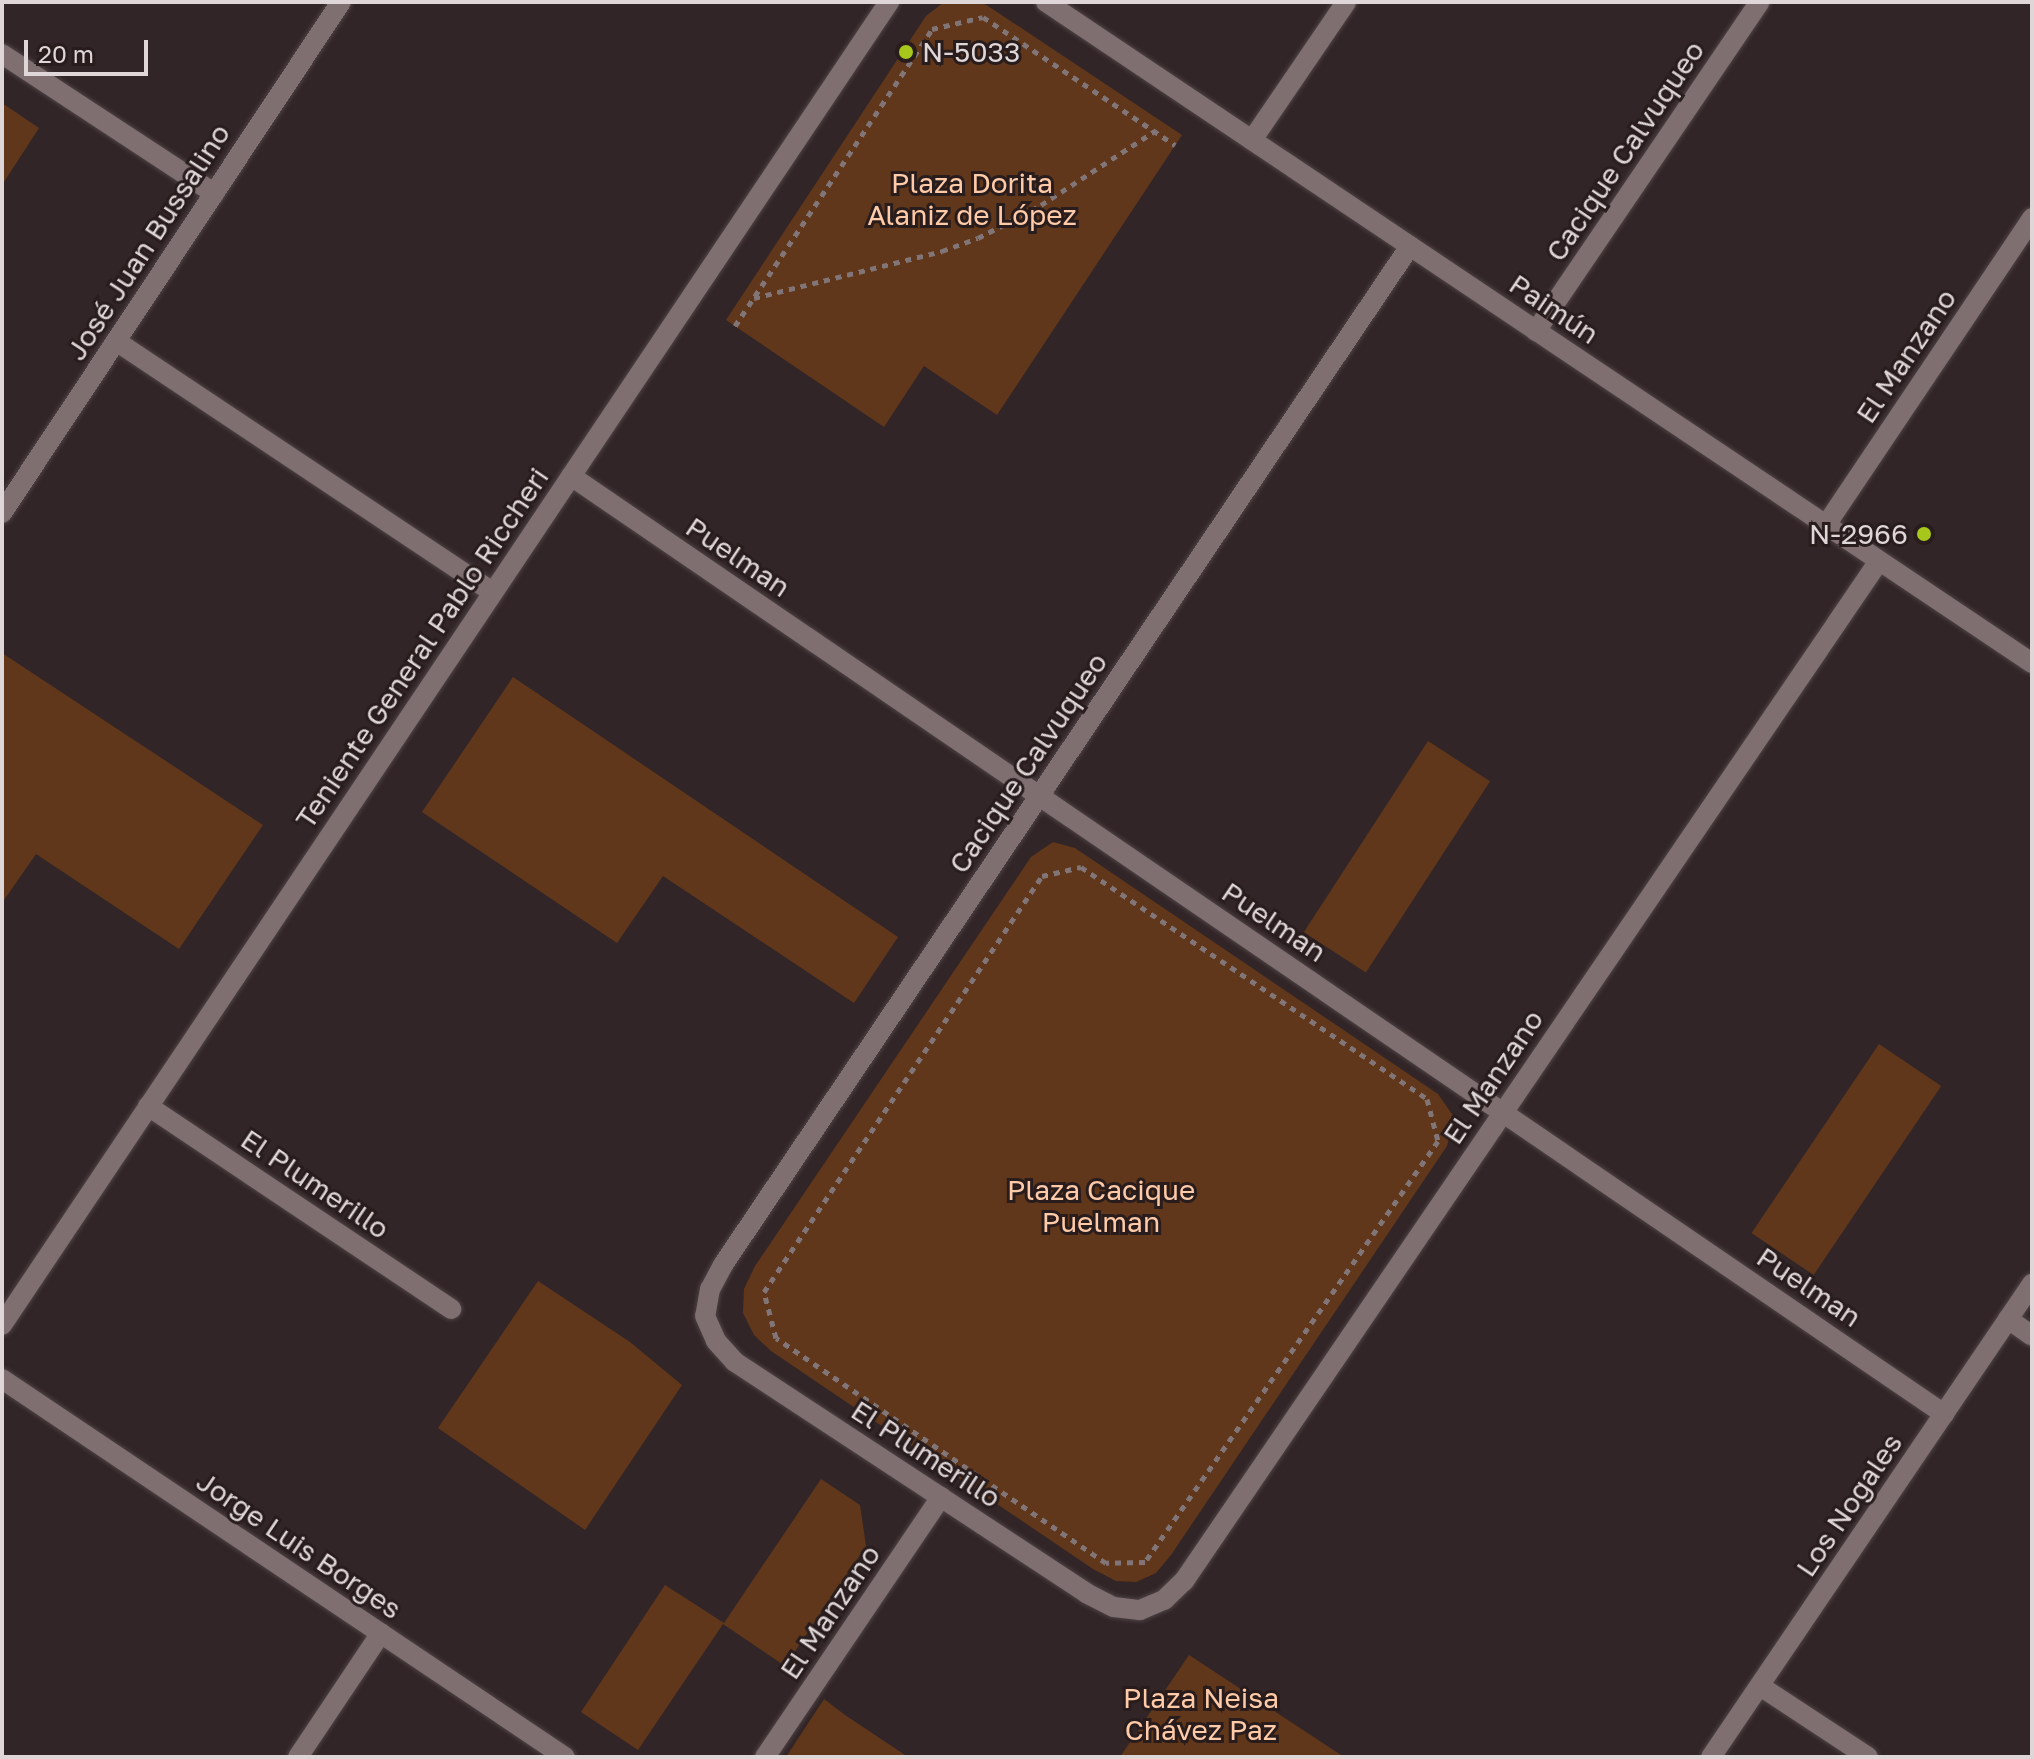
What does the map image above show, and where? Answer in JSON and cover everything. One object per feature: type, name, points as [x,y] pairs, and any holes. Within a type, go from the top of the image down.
[{"type":"street","name":"José Juan Bussalino","points":[[2,513],[341,2]]},
{"type":"street","name":"Teniente General Pablo Riccheri","points":[[2,1325],[889,2]]},
{"type":"street","name":"Paimún","points":[[1046,2],[2032,663]]},
{"type":"street","points":[[1252,140],[1346,2]]},
{"type":"street","name":"Cacique Calvuqueo","points":[[1536,331],[1760,2]]},
{"type":"street","points":[[2,54],[214,193]]},
{"type":"street","name":"El Manzano","points":[[1826,525],[2032,218]]},
{"type":"street","name":"Cacique Calvuqueo","points":[[705,1316],[710,1289],[723,1265],[1410,246]]},
{"type":"street","points":[[116,341],[493,592]]},
{"type":"street","name":"Puelman","points":[[571,476],[1944,1414]]},
{"type":"street","name":"El Manzano","points":[[1140,1610],[1164,1600],[1184,1581],[1879,561]]},
{"type":"street","name":"El Plumerillo","points":[[148,1106],[451,1309]]},
{"type":"street","name":"Los Nogales","points":[[1711,1757],[2032,1284]]},
{"type":"street","name":"El Plumerillo","points":[[705,1316],[716,1341],[735,1362],[1086,1593],[1114,1607],[1140,1610]]},
{"type":"street","points":[[2008,1319],[2032,1336]]},
{"type":"street","name":"Jorge Luis Borges","points":[[2,1379],[565,1757]]},
{"type":"street","name":"El Manzano","points":[[765,1757],[941,1497]]},
{"type":"street","points":[[298,1757],[381,1633]]},
{"type":"street","points":[[1760,1686],[1868,1757]]},
{"type":"path","points":[[735,326],[932,29],[983,17],[1175,145]]},
{"type":"path","points":[[752,299],[942,251],[978,238],[1041,205],[1155,131]]},
{"type":"path","points":[[1081,867],[1427,1099],[1438,1141],[1145,1562],[1106,1563],[776,1338],[764,1292],[1042,876],[1081,867]]},
{"type":"green space","name":"Plaza Dorita Alaniz de López","points":[[944,2],[980,2],[988,6],[1182,135],[997,415],[924,366],[884,427],[726,320],[926,16]]},
{"type":"green space","points":[[2,103],[39,128],[2,185]]},
{"type":"green space","points":[[2,653],[263,825],[179,949],[36,854],[2,903]]},
{"type":"green space","points":[[513,677],[898,937],[854,1003],[663,876],[617,943],[422,812]]},
{"type":"green space","points":[[1428,741],[1490,781],[1366,973],[1304,932]]},
{"type":"green space","name":"Plaza Cacique Puelman","points":[[1053,842],[1075,848],[1438,1094],[1454,1117],[1447,1146],[1171,1555],[1156,1573],[1136,1582],[1116,1581],[1093,1569],[771,1351],[754,1335],[743,1313],[744,1289],[755,1266],[1031,857]]},
{"type":"green space","points":[[1879,1044],[1941,1086],[1814,1275],[1752,1233]]},
{"type":"green space","points":[[538,1281],[630,1342],[682,1385],[585,1530],[438,1428]]},
{"type":"green space","points":[[821,1479],[860,1505],[866,1546],[785,1666],[723,1624],[638,1750],[581,1712],[665,1585],[724,1623]]},
{"type":"green space","name":"Plaza Neisa Chávez Paz","points":[[1189,1655],[1344,1757],[1120,1757]]},
{"type":"green space","points":[[824,1699],[845,1715],[908,1757],[786,1757]]},
{"type":"place","name":"N-5033","points":[[906,52]]},
{"type":"place","name":"N-2966","points":[[1924,534]]}]
